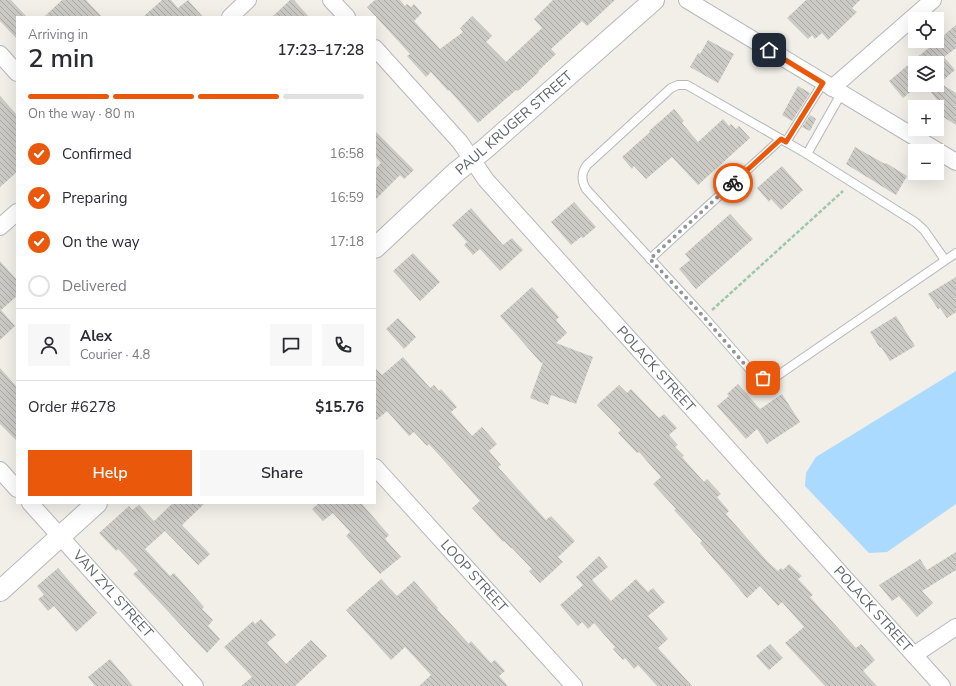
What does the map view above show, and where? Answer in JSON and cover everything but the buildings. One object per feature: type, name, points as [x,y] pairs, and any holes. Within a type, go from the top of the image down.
[{"type":"street","points":[[231,16],[248,0]]},
{"type":"street","points":[[331,0],[346,16]]},
{"type":"street","name":"PAUL KRUGER STREET","points":[[376,247],[455,173],[472,160],[654,0]]},
{"type":"street","points":[[687,0],[956,162]]},
{"type":"street","points":[[832,88],[933,0]]},
{"type":"street","name":"POLACK STREET","points":[[376,49],[460,142],[486,180],[942,686]]},
{"type":"street","points":[[0,54],[16,72]]},
{"type":"street","points":[[0,227],[16,213]]},
{"type":"street","name":"LOOP STREET","points":[[376,468],[574,686]]},
{"type":"street","points":[[0,470],[16,487]]},
{"type":"street","name":"VAN ZYL STREET","points":[[31,504],[195,686]]},
{"type":"street","points":[[0,591],[96,504]]},
{"type":"street","points":[[914,655],[956,627]]},
{"type":"lane","points":[[945,260],[924,230],[915,222],[807,154],[692,87],[683,84],[671,88],[609,144],[587,165],[582,176],[583,184],[586,189],[757,377],[770,379],[777,376],[956,253]]},
{"type":"lane","points":[[650,259],[784,141],[832,88]]},
{"type":"lane","points":[[807,154],[832,88]]},
{"type":"path","points":[[704,317],[851,183]]},
{"type":"water","points":[[956,371],[956,504],[887,552],[869,553],[805,486],[806,473],[816,457]]},
{"type":"way so far","points":[[733,183],[650,259],[704,317],[753,374],[757,377],[763,378]]},
{"type":"route","points":[[733,183],[781,139],[786,142],[823,83],[769,50]]}]
